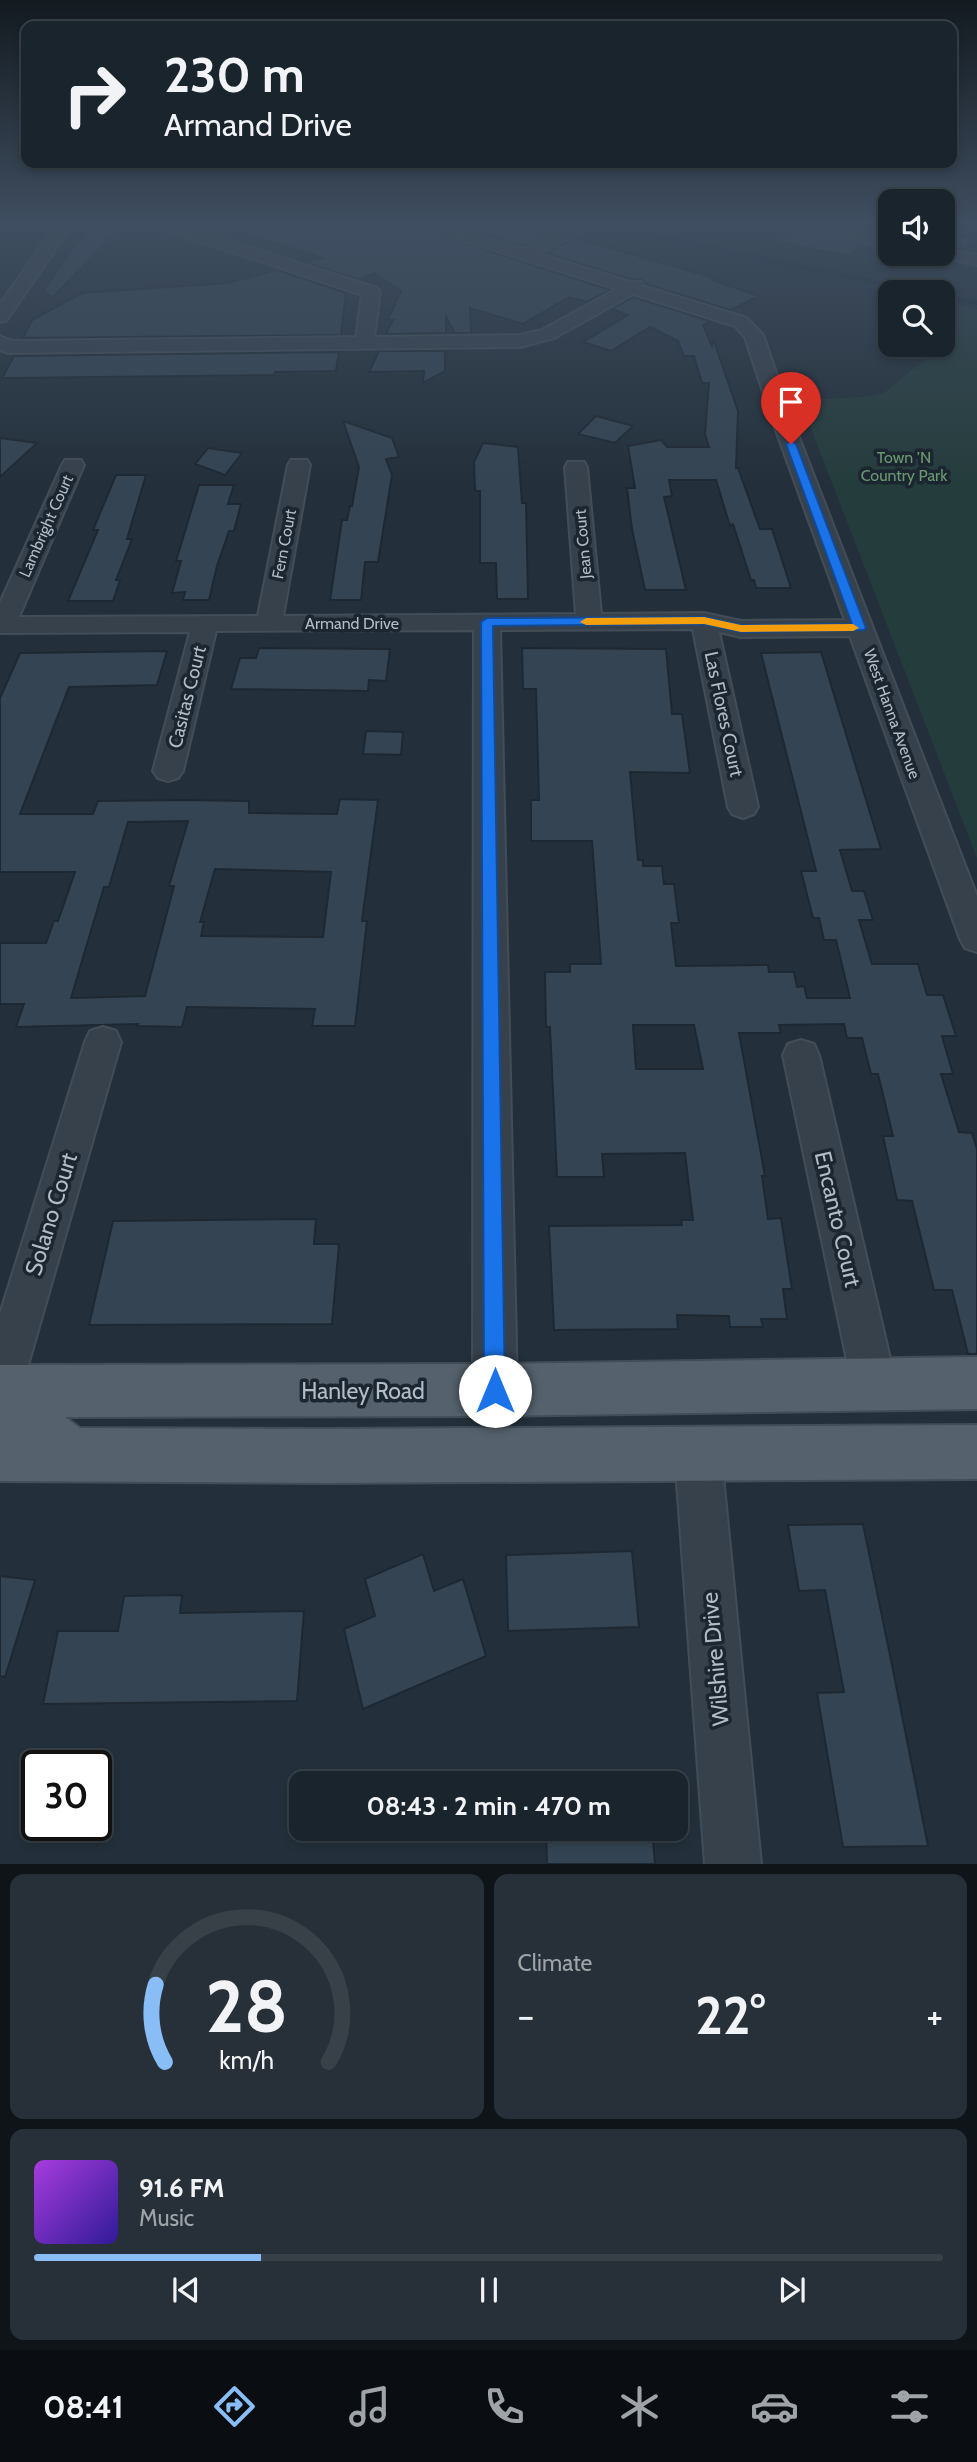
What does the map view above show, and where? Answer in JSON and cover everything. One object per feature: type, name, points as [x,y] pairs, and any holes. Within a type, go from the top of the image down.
[{"type":"main road","name":"Hanley Road","points":[[0,1390],[495,1391],[977,1384]]},
{"type":"main road","points":[[0,1390],[31,1424],[72,1455]]},
{"type":"main road","points":[[0,1454],[698,1455],[977,1452]]},
{"type":"street","points":[[364,344],[368,311]]},
{"type":"street","points":[[0,342],[8,347],[520,341],[548,334],[590,311]]},
{"type":"street","name":"West Hanna Avenue","points":[[711,311],[741,321],[754,335],[783,422],[977,939]]},
{"type":"street","name":"Lambright Court","points":[[1,625],[73,465]]},
{"type":"street","name":"Fern Court","points":[[270,624],[299,465]]},
{"type":"street","name":"Jean Court","points":[[576,467],[589,622]]},
{"type":"street","name":"Armand Drive","points":[[1,625],[704,621],[741,629],[857,620]]},
{"type":"street","name":"Las Flores Court","points":[[704,621],[743,807]]},
{"type":"street","points":[[487,622],[495,1391]]},
{"type":"street","name":"Casitas Court","points":[[168,771],[205,624]]},
{"type":"street","name":"Solano Court","points":[[0,1390],[103,1042]]},
{"type":"street","name":"Encanto Court","points":[[801,1055],[874,1384]]},
{"type":"street","name":"Wilshire Drive","points":[[698,1455],[733,1864]]},
{"type":"green space","name":"Town ’N Country Park","points":[[955,311],[977,311],[977,858],[800,400],[862,397],[884,393],[926,357],[955,357]]},
{"type":"building","points":[[49,311],[344,311],[341,335],[23,338],[32,320]]},
{"type":"building","points":[[392,311],[470,311],[471,333],[455,333],[446,317],[446,333],[386,334],[393,320],[388,319]]},
{"type":"building","points":[[480,311],[545,311],[523,324]]},
{"type":"building","points":[[617,311],[678,311],[710,321],[703,325],[712,346],[713,339],[738,411],[736,468],[760,529],[772,529],[791,588],[756,588],[733,524],[730,526],[716,480],[669,480],[672,496],[664,497],[686,590],[645,590],[632,529],[627,488],[635,488],[628,446],[661,440],[667,447],[709,447],[705,434],[709,383],[702,383],[694,356],[684,356],[678,341],[650,327],[611,351],[583,342],[628,315]]},
{"type":"building","points":[[379,351],[445,351],[445,371],[423,383],[424,371],[369,372]]},
{"type":"building","points":[[339,352],[336,371],[275,372],[274,375],[2,378],[14,356]]},
{"type":"building","points":[[596,416],[633,426],[615,443],[578,434]]},
{"type":"building","points":[[343,421],[392,438],[399,457],[386,459],[392,475],[378,562],[365,562],[361,600],[330,600],[342,520],[347,520],[352,506],[359,467]]},
{"type":"building","points":[[0,438],[37,443],[0,477]]},
{"type":"building","points":[[483,443],[518,447],[522,503],[526,503],[528,599],[497,599],[496,563],[480,563],[480,491],[475,491],[474,462]]},
{"type":"building","points":[[208,448],[242,453],[225,475],[195,464]]},
{"type":"building","points":[[116,475],[146,475],[127,539],[132,539],[116,580],[120,580],[113,601],[68,601],[98,530],[93,530]]},
{"type":"building","points":[[199,485],[234,485],[228,504],[241,504],[234,531],[229,531],[217,566],[209,600],[183,600],[185,592],[172,593],[181,561],[176,561]]},
{"type":"building","points":[[259,648],[390,649],[386,681],[369,680],[368,691],[231,689],[240,658],[256,658]]},
{"type":"building","points":[[522,648],[666,649],[672,714],[682,714],[690,773],[630,772],[638,860],[643,860],[643,866],[662,866],[664,884],[674,884],[679,923],[671,923],[676,966],[768,965],[769,972],[794,972],[797,987],[804,986],[807,998],[850,998],[836,940],[824,940],[819,918],[813,918],[801,871],[816,871],[761,653],[821,652],[881,849],[840,850],[852,891],[864,891],[873,920],[859,920],[872,964],[918,964],[927,995],[943,995],[956,1036],[942,1036],[953,1074],[941,1074],[959,1132],[972,1133],[977,1149],[977,1354],[968,1354],[952,1290],[934,1290],[912,1201],[897,1200],[883,1136],[893,1136],[878,1074],[871,1074],[862,1038],[847,1038],[844,1024],[779,1025],[781,1033],[739,1033],[765,1176],[762,1176],[768,1219],[781,1218],[792,1289],[783,1289],[787,1319],[761,1319],[763,1327],[730,1327],[729,1316],[677,1315],[678,1329],[554,1330],[549,1226],[682,1225],[681,1220],[693,1220],[685,1153],[602,1154],[604,1177],[557,1177],[550,1027],[546,1027],[545,972],[570,972],[570,964],[601,964],[592,841],[531,841],[531,800],[539,800],[536,689],[523,689]],"holes":[[[633,1025],[694,1025],[703,1069],[636,1069]]]},
{"type":"building","points":[[167,651],[157,685],[69,687],[20,814],[93,814],[98,801],[185,800],[249,801],[249,813],[337,814],[340,799],[378,800],[362,921],[367,921],[355,1026],[312,1026],[315,1009],[187,1007],[182,1027],[137,1026],[138,1024],[16,1027],[24,1004],[0,1004],[0,943],[46,943],[54,921],[58,921],[75,872],[0,872],[0,698],[20,653]],"holes":[[[188,821],[169,886],[174,886],[145,996],[71,998],[104,887],[109,887],[128,822]],[[215,869],[331,872],[323,937],[201,936],[204,922],[200,922]]]},
{"type":"building","points":[[366,731],[403,732],[401,755],[363,754]]},
{"type":"building","points":[[316,1219],[314,1244],[339,1244],[332,1324],[89,1325],[113,1221]]},
{"type":"building","points":[[863,1524],[928,1846],[843,1847],[817,1693],[844,1692],[825,1590],[799,1591],[788,1525]]},
{"type":"building","points":[[632,1551],[639,1627],[508,1631],[506,1555]]},
{"type":"building","points":[[423,1554],[434,1591],[463,1579],[486,1656],[363,1709],[344,1629],[375,1616],[365,1579]]},
{"type":"building","points":[[0,1576],[35,1580],[5,1677],[0,1676]]},
{"type":"building","points":[[182,1595],[180,1613],[304,1611],[297,1701],[43,1704],[58,1631],[118,1631],[124,1596]]},
{"type":"building","points":[[546,1841],[653,1841],[655,1864],[547,1864]]},
{"type":"slow traffic","points":[[586,622],[704,621],[741,629],[853,628]]},
{"type":"route","points":[[495,1391],[487,622],[704,621],[741,629],[860,628],[791,444]]}]
